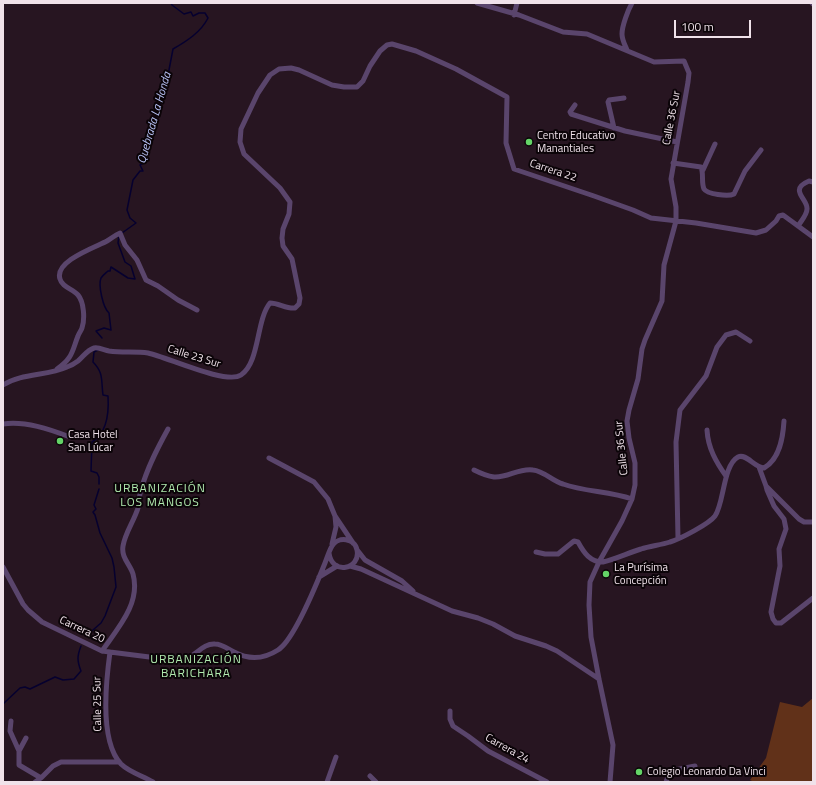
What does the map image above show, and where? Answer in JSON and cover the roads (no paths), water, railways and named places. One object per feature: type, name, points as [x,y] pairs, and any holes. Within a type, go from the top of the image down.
[{"type":"street","points":[[478,3],[514,14],[563,32],[587,34],[627,50]]},
{"type":"street","points":[[514,14],[517,3]]},
{"type":"street","points":[[627,50],[622,32],[632,3]]},
{"type":"street","name":"Carrera 22","points":[[283,246],[283,229],[289,214],[290,202],[280,188],[244,154],[240,142],[241,129],[258,93],[270,76],[279,69],[285,68],[299,70],[332,85],[357,87],[363,81],[370,66],[380,51],[387,45],[392,44],[416,51],[456,69],[507,97],[506,143],[514,169],[634,210],[651,218],[696,223],[756,233],[766,230],[780,216],[783,215],[798,226]]},
{"type":"street","name":"Calle 36 Sur","points":[[610,782],[613,745],[599,679],[592,636],[589,599],[590,582],[598,562],[622,521],[632,499],[635,485],[636,469],[634,453],[627,421],[638,378],[645,340],[662,301],[664,265],[676,221],[676,207],[671,179],[689,73],[684,61],[654,62],[627,50]]},
{"type":"street","points":[[614,128],[608,102],[609,100],[624,98]]},
{"type":"street","points":[[575,105],[570,112],[571,114],[614,128],[677,142]]},
{"type":"street","points":[[715,144],[703,170],[704,188],[706,191],[722,196],[732,196],[734,194],[745,171],[761,150]]},
{"type":"street","points":[[673,163],[699,166],[703,170]]},
{"type":"street","points":[[813,182],[809,181],[803,183],[799,192],[807,208],[805,216],[798,226],[813,237]]},
{"type":"street","points":[[53,372],[68,360],[84,320],[79,296],[60,280],[59,275],[61,270],[70,260],[120,233],[125,245],[137,260],[146,280],[197,310]]},
{"type":"street","name":"Calle 23 Sur","points":[[3,385],[11,380],[53,372],[74,363],[88,351],[96,348],[109,351],[147,353],[209,374],[225,377],[240,376],[250,364],[256,350],[265,309],[270,303],[277,303],[290,308],[295,308],[299,304],[300,298],[292,259],[283,246]]},
{"type":"street","points":[[678,538],[676,442],[680,410],[706,376],[717,347],[726,335],[736,332],[750,341]]},
{"type":"street","points":[[536,552],[544,554],[558,554],[574,541],[578,542],[588,557],[598,562],[608,561],[640,549],[672,542],[715,516],[726,476],[738,456],[745,457],[759,467],[764,468],[768,465],[776,456],[781,442],[784,421]]},
{"type":"street","points":[[3,424],[26,424],[70,437]]},
{"type":"street","points":[[102,651],[128,613],[134,599],[134,576],[124,555],[123,546],[138,509],[140,491],[152,459],[168,429]]},
{"type":"street","points":[[707,430],[712,453],[726,476]]},
{"type":"street","points":[[269,458],[314,482],[328,499],[335,516],[365,560],[402,580],[417,594]]},
{"type":"street","points":[[759,467],[774,506],[784,519],[786,529],[780,549],[780,566],[771,612],[773,619],[776,623],[781,623],[813,598]]},
{"type":"street","points":[[474,470],[494,477],[506,476],[516,471],[526,469],[534,470],[562,484],[607,492],[632,499]]},
{"type":"street","points":[[766,486],[799,519],[804,522],[813,522]]},
{"type":"street","points":[[335,516],[336,527],[330,558],[337,566],[341,568],[350,566],[361,569],[452,611],[478,618],[515,636],[546,646],[557,651],[599,679]]},
{"type":"street","points":[[332,545],[343,539],[349,540],[354,544]]},
{"type":"street","points":[[350,566],[356,560],[358,551]]},
{"type":"street","name":"Carrera 20","points":[[3,569],[23,604],[34,615],[53,627],[102,651],[181,661],[191,658],[206,646],[216,644],[248,657],[268,655],[279,650],[287,642],[296,626],[330,553]]},
{"type":"street","points":[[319,577],[337,566]]},
{"type":"street","name":"Calle 25 Sur","points":[[110,652],[106,686],[106,720],[110,741],[119,762]]},
{"type":"street","name":"Carrera 24","points":[[450,711],[450,723],[457,730],[468,736],[488,751],[547,782]]},
{"type":"street","points":[[11,721],[10,731],[19,752],[20,767],[41,778]]},
{"type":"street","points":[[19,752],[26,738]]},
{"type":"street","points":[[327,782],[336,757]]},
{"type":"street","points":[[35,782],[53,766],[61,762],[119,762],[127,769],[153,782]]},
{"type":"street","points":[[666,782],[670,771],[695,766]]},
{"type":"street","points":[[370,776],[376,782]]},
{"type":"waterway","name":"Quebrada La Honda","points":[[122,233],[136,223],[130,218],[127,210],[133,180],[140,171],[143,171],[140,165],[145,162],[150,145],[151,132],[164,96],[173,49],[198,32],[208,18],[205,13],[199,13],[193,16],[191,12],[184,14],[171,3]]},
{"type":"waterway","name":"Quebrada La Honda","points":[[102,338],[96,331],[104,328],[111,330],[109,313],[105,306],[100,286],[101,278],[108,271],[110,271],[111,267],[128,278],[135,279],[131,266],[125,262],[118,243],[119,235]]},
{"type":"waterway","name":"Quebrada La Honda","points":[[98,350],[94,352],[93,362],[99,370],[102,381],[103,395],[108,396],[107,415],[104,428],[92,442],[91,471],[97,473],[99,477],[99,484]]},
{"type":"waterway","name":"Quebrada La Honda","points":[[86,636],[101,623],[116,587],[112,558],[100,533],[93,512],[96,509],[94,505],[99,489]]},
{"type":"waterway","name":"Quebrada La Honda","points":[[3,704],[20,688],[25,687],[30,689],[55,677],[63,680],[74,679],[81,671],[78,658],[81,646]]},
{"type":"place","name":"Centro Educativo Manantiales","points":[[529,142]]},
{"type":"place","name":"Casa Hotel San Lúcar","points":[[60,441]]},
{"type":"place","name":"La Purísima Concepción","points":[[606,574]]},
{"type":"place","name":"Colegio Leonardo Da Vinci","points":[[639,772]]},
{"type":"district","name":"URBANIZACIÓN LOS MANGOS","points":[[160,496]]},
{"type":"district","name":"URBANIZACIÓN BARICHARA","points":[[196,667]]}]
